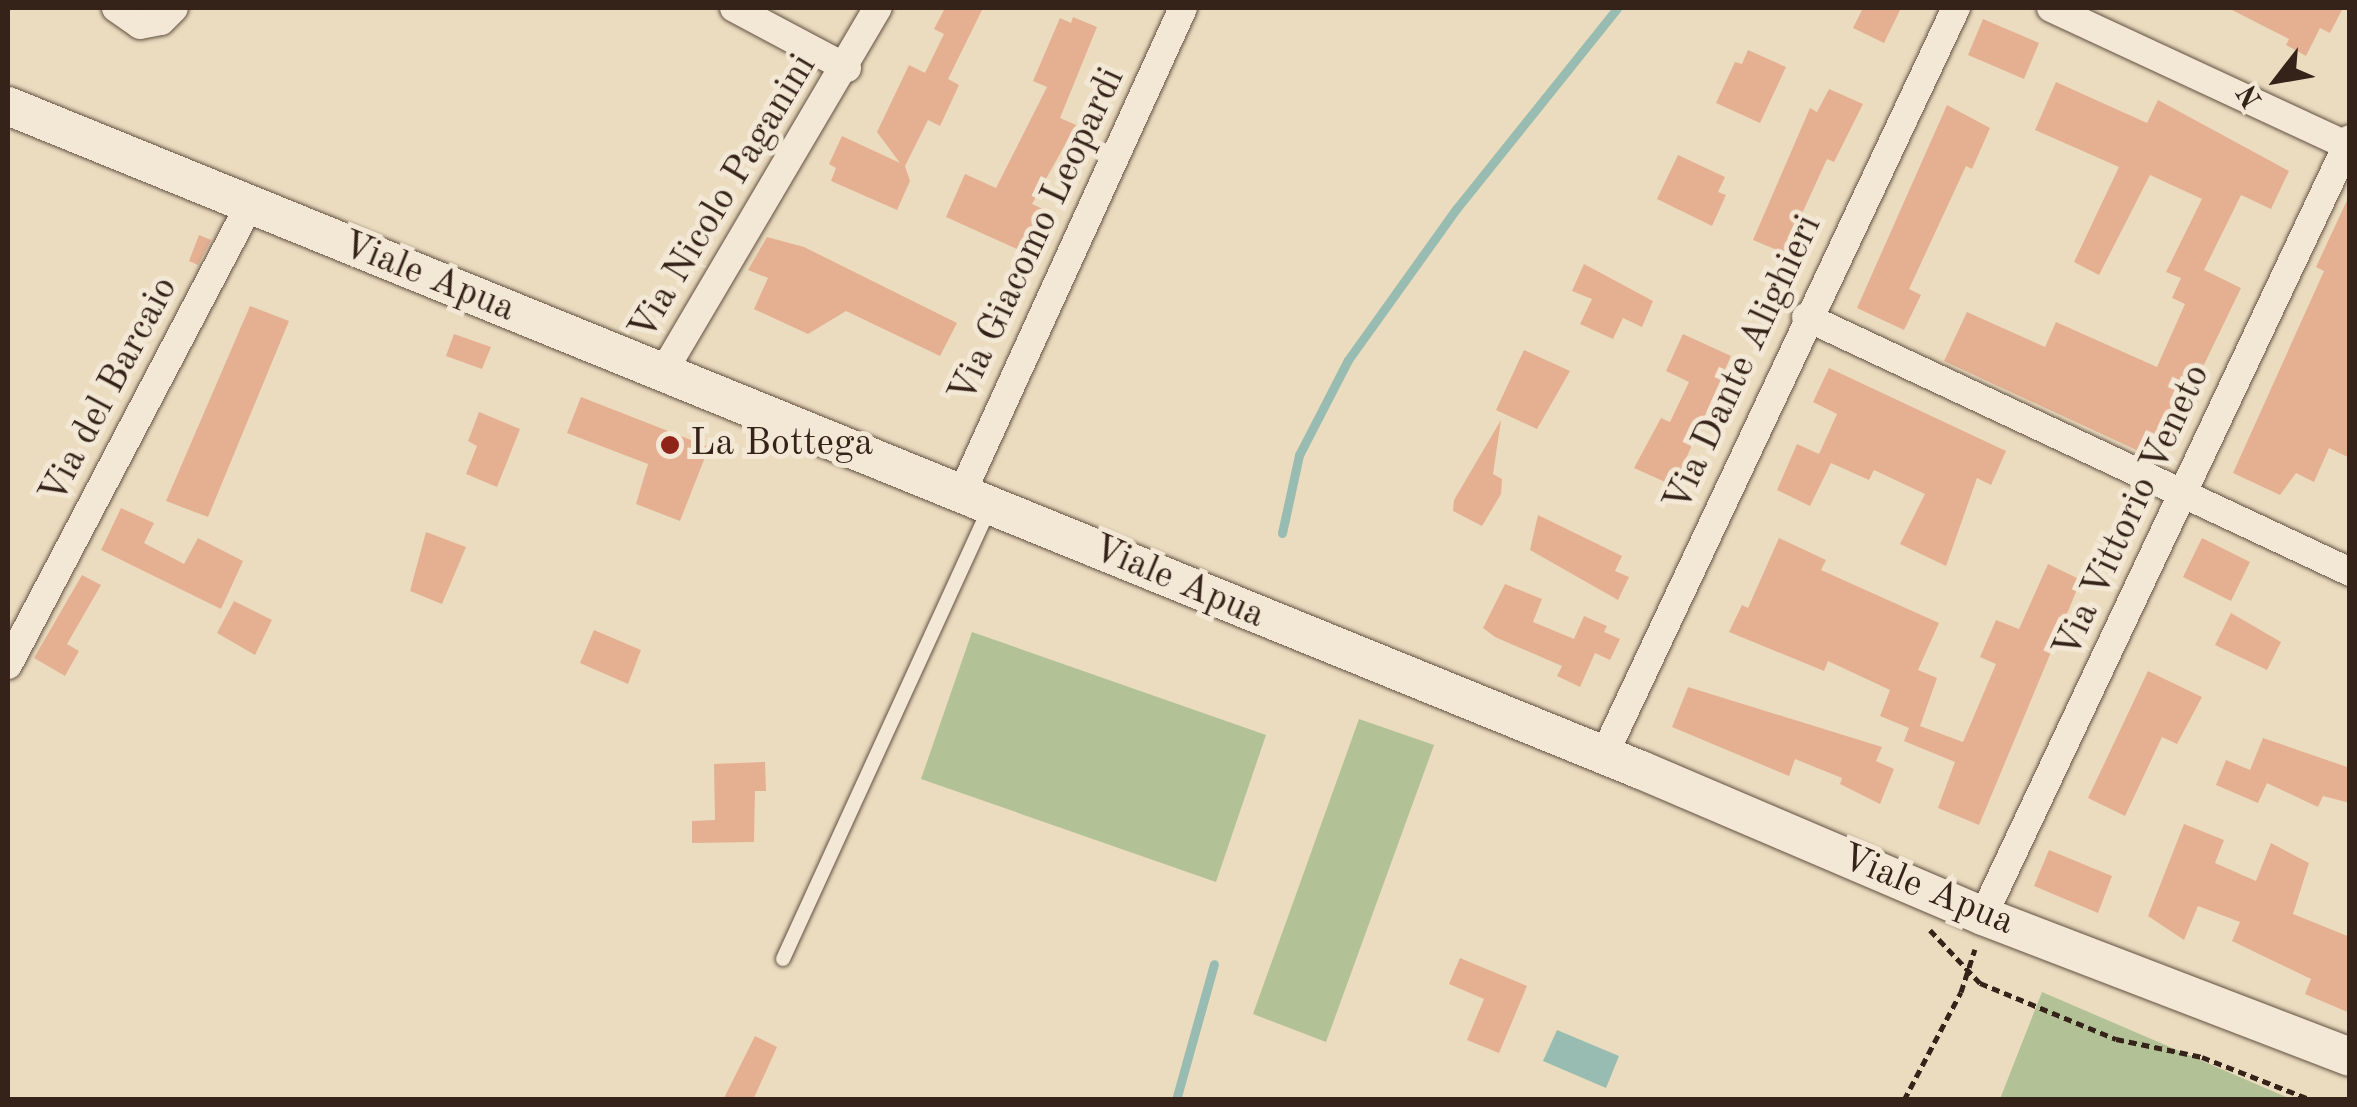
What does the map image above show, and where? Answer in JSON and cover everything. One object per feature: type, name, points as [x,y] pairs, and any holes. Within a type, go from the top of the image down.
[{"type":"street","points":[[116,8],[140,25],[162,21],[174,8]]},
{"type":"street","points":[[734,8],[847,68]]},
{"type":"street","name":"Via Nicolo Paganini","points":[[662,374],[847,68],[878,8]]},
{"type":"street","name":"Via Giacomo Leopardi","points":[[976,501],[1183,8]]},
{"type":"street","name":"Via Dante Alighieri","points":[[1604,755],[1806,317],[1956,8]]},
{"type":"street","points":[[2051,8],[2348,144]]},
{"type":"street","name":"Viale Apua","points":[[8,106],[1604,755],[1983,916],[2350,1057]]},
{"type":"street","name":"Via Vittorio Veneto","points":[[1983,916],[2348,144]]},
{"type":"street","name":"Via del Barcaio","points":[[8,665],[249,206]]},
{"type":"street","points":[[1806,317],[2350,572]]},
{"type":"lane","points":[[783,958],[976,501]]},
{"type":"path","points":[[1904,1100],[1969,975],[1983,916]]},
{"type":"path","points":[[1969,975],[2116,1039],[2202,1057],[2312,1100]]},
{"type":"green space","points":[[972,632],[1266,735],[1216,882],[921,779]]},
{"type":"green space","points":[[1359,719],[1434,745],[1326,1042],[1253,1014]]},
{"type":"green space","points":[[2042,992],[2156,1041],[2291,1099],[2000,1099]]},
{"type":"water","points":[[1557,1030],[1619,1056],[1606,1088],[1543,1061]]},
{"type":"building","points":[[945,8],[983,8],[948,79],[959,85],[940,126],[928,120],[905,166],[910,181],[897,210],[831,181],[836,168],[829,164],[842,136],[900,163],[877,132],[909,65],[925,73],[944,34],[934,29]]},
{"type":"building","points":[[1863,8],[1901,8],[1884,43],[1853,28]]},
{"type":"building","points":[[2228,8],[2343,8],[2330,33],[2320,28],[2306,56],[2286,45],[2289,39]]},
{"type":"building","points":[[1073,17],[1097,27],[1060,118],[1076,125],[1032,204],[1045,210],[1026,253],[946,217],[965,174],[996,188],[1047,87],[1033,81],[1060,18],[1071,23]]},
{"type":"building","points":[[1983,19],[2039,43],[2024,79],[1968,55]]},
{"type":"building","points":[[1748,50],[1786,67],[1760,123],[1716,103],[1735,62],[1742,64]]},
{"type":"building","points":[[2056,82],[2147,123],[2158,100],[2289,171],[2271,209],[2241,195],[2204,270],[2241,288],[2158,460],[1944,361],[1967,312],[2045,347],[2056,322],[2157,367],[2185,304],[2172,298],[2181,278],[2166,272],[2202,199],[2150,175],[2099,275],[2074,262],[2119,167],[2035,130]]},
{"type":"building","points":[[1829,89],[1863,104],[1834,162],[1827,159],[1784,253],[1753,240],[1810,108],[1817,112]]},
{"type":"building","points":[[1947,105],[1990,128],[1972,169],[1966,166],[1909,289],[1921,295],[1904,330],[1857,308]]},
{"type":"building","points":[[1678,155],[1725,177],[1718,192],[1726,195],[1712,226],[1657,199]]},
{"type":"building","points":[[2350,194],[2350,458],[2329,448],[2314,482],[2296,473],[2280,495],[2233,473],[2324,271],[2316,267]]},
{"type":"building","points":[[199,235],[211,240],[198,265],[189,261]]},
{"type":"building","points":[[767,237],[804,247],[957,323],[940,356],[846,311],[808,334],[754,309],[768,278],[748,270]]},
{"type":"building","points":[[1584,264],[1653,301],[1642,327],[1623,318],[1613,339],[1580,324],[1592,299],[1572,291]]},
{"type":"building","points":[[250,306],[289,321],[208,517],[166,501]]},
{"type":"building","points":[[454,334],[491,347],[482,369],[446,356]]},
{"type":"building","points":[[1683,334],[1731,356],[1674,486],[1634,468],[1661,418],[1670,422],[1689,382],[1666,371]]},
{"type":"building","points":[[1524,350],[1570,371],[1537,429],[1496,410]]},
{"type":"building","points":[[1829,368],[2006,451],[1991,485],[1977,478],[1946,566],[1900,544],[1925,494],[1874,470],[1869,480],[1831,463],[1810,506],[1777,490],[1797,444],[1819,454],[1837,414],[1813,402]]},
{"type":"building","points":[[581,397],[709,447],[680,521],[636,504],[648,464],[567,433]]},
{"type":"building","points":[[479,412],[520,429],[497,487],[466,474],[477,446],[468,441]]},
{"type":"building","points":[[1501,420],[1493,474],[1502,479],[1501,494],[1482,526],[1453,511],[1454,500]]},
{"type":"building","points":[[121,508],[154,523],[144,543],[184,564],[198,538],[243,561],[221,609],[101,550]]},
{"type":"building","points":[[1538,515],[1622,556],[1615,571],[1629,577],[1618,600],[1530,550]]},
{"type":"building","points":[[426,532],[466,547],[442,604],[410,591]]},
{"type":"building","points":[[1779,538],[1826,560],[1821,570],[1939,623],[1918,670],[1937,678],[1920,726],[1963,742],[1996,664],[1980,657],[1996,620],[2019,629],[2048,564],[2081,580],[1979,825],[1938,808],[1955,762],[1904,741],[1909,728],[1880,716],[1890,690],[1828,661],[1824,671],[1729,632],[1742,605],[1748,608]]},
{"type":"building","points":[[2202,538],[2250,562],[2231,601],[2183,577]]},
{"type":"building","points":[[82,575],[101,585],[67,644],[79,651],[65,676],[34,658]]},
{"type":"building","points":[[1505,584],[1542,599],[1533,622],[1574,639],[1584,616],[1607,626],[1604,632],[1620,639],[1610,660],[1595,653],[1580,687],[1557,676],[1562,666],[1495,637],[1483,628]]},
{"type":"building","points":[[234,601],[272,620],[255,655],[217,633]]},
{"type":"building","points":[[2231,613],[2281,642],[2267,670],[2215,645]]},
{"type":"building","points":[[594,630],[641,650],[628,684],[580,663]]},
{"type":"building","points":[[2148,671],[2202,697],[2177,744],[2162,737],[2125,816],[2088,798]]},
{"type":"building","points":[[1688,687],[1882,747],[1876,761],[1894,769],[1880,804],[1840,784],[1842,778],[1795,759],[1789,776],[1672,727]]},
{"type":"building","points":[[2263,738],[2350,768],[2350,803],[2323,796],[2318,807],[2267,783],[2258,803],[2216,785],[2226,760],[2250,770]]},
{"type":"building","points":[[765,762],[766,791],[755,791],[754,842],[692,843],[692,821],[715,820],[714,764]]},
{"type":"building","points":[[2184,824],[2224,840],[2215,863],[2256,881],[2271,843],[2309,863],[2293,914],[2350,937],[2350,1013],[2305,994],[2311,979],[2232,941],[2240,922],[2198,906],[2184,940],[2148,916]]},
{"type":"building","points":[[2049,850],[2112,876],[2098,913],[2034,886]]},
{"type":"building","points":[[1460,958],[1527,986],[1499,1053],[1467,1040],[1484,999],[1449,984]]},
{"type":"building","points":[[755,1036],[777,1047],[753,1100],[723,1100]]},
{"type":"waterway","points":[[1282,533],[1299,455],[1348,360],[1457,208],[1617,8]]},
{"type":"waterway","points":[[1176,1100],[1214,964]]},
{"type":"place","name":"La Bottega","points":[[670,445]]}]
